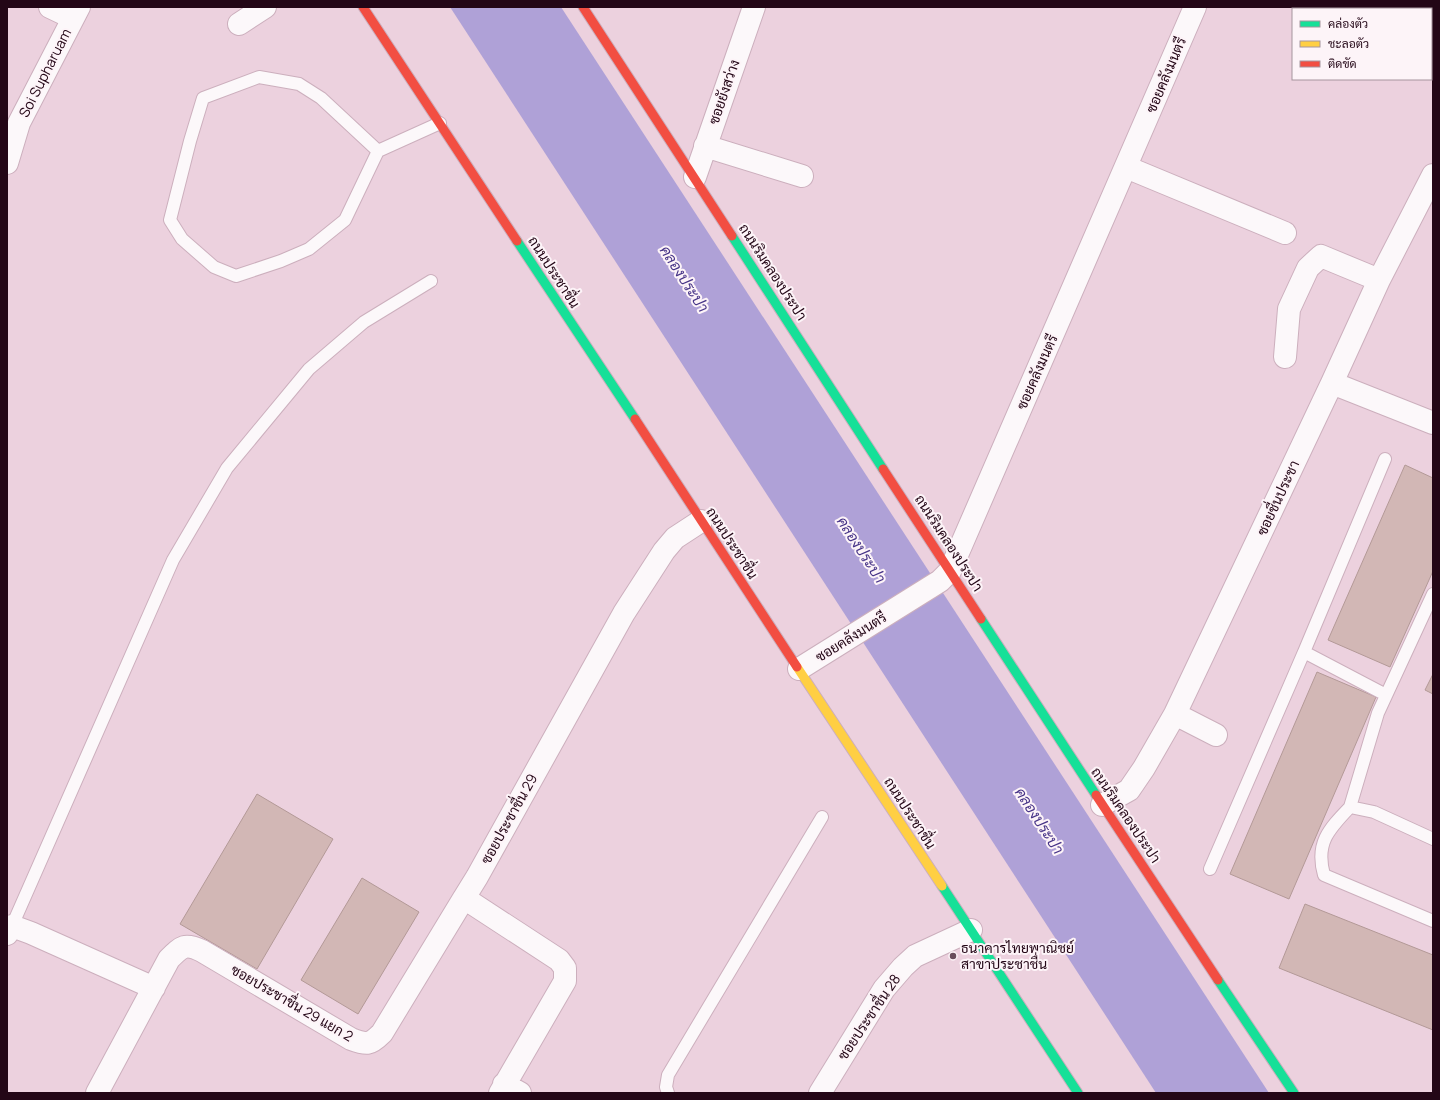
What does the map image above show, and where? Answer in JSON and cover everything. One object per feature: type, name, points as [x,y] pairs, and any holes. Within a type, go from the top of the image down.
[{"type":"main road","name":"ถนนประชาชื่น","points":[[363,7],[1078,1093]]},
{"type":"main road","name":"ถนนริมคลองประปา","points":[[583,7],[695,177],[945,576],[1102,804],[1294,1093]]},
{"type":"street","points":[[50,7],[76,12]]},
{"type":"street","points":[[239,24],[265,7]]},
{"type":"street","name":"ซอยยังสว่าง","points":[[695,177],[754,7]]},
{"type":"street","name":"ซอยคลังมนตรี","points":[[799,669],[945,576],[1195,7]]},
{"type":"street","name":"Soi Supharuam","points":[[7,163],[13,121],[76,12]]},
{"type":"street","points":[[705,146],[802,176]]},
{"type":"street","points":[[1126,167],[1284,233]]},
{"type":"street","name":"ซอยชื่นประชา","points":[[1102,804],[1129,790],[1144,768],[1175,714],[1380,280],[1433,175]]},
{"type":"street","points":[[1285,358],[1289,309],[1308,268],[1321,256],[1380,280]]},
{"type":"street","points":[[1332,383],[1433,423]]},
{"type":"street","name":"ซอยประชาชื่น 29","points":[[464,898],[643,581],[675,538],[701,521]]},
{"type":"street","points":[[1175,714],[1216,735]]},
{"type":"street","points":[[464,898],[559,960],[565,968],[565,981],[508,1090]]},
{"type":"street","name":"ซอยประชาชื่น 29 แยก 2","points":[[154,988],[169,959],[184,946],[192,946],[351,1039],[363,1044],[373,1042],[382,1033],[464,898]]},
{"type":"street","points":[[9,930],[31,933],[154,988],[97,1093]]},
{"type":"street","name":"ซอยประชาชื่น 28","points":[[820,1093],[884,989],[903,967],[915,956],[970,930]]},
{"type":"lane","points":[[378,151],[321,98],[300,84],[259,77],[203,98],[190,141],[170,220],[182,239],[214,267],[236,276],[281,261],[309,249],[345,220],[378,151],[440,123]]},
{"type":"lane","points":[[9,930],[173,560],[227,468],[309,369],[364,322],[431,281]]},
{"type":"lane","points":[[1210,869],[1385,460]]},
{"type":"lane","points":[[1433,594],[1378,712],[1350,807],[1335,823],[1322,842],[1320,864],[1324,875],[1433,921]]},
{"type":"lane","points":[[1304,652],[1386,695]]},
{"type":"lane","points":[[1350,807],[1374,812],[1433,839]]},
{"type":"lane","points":[[668,1093],[666,1087],[668,1075],[822,817]]},
{"type":"water","name":"คลองประปา","points":[[450,7],[561,7],[1269,1093],[1156,1093]]},
{"type":"building","points":[[1405,465],[1433,478],[1433,571],[1390,667],[1328,640]]},
{"type":"building","points":[[1317,672],[1376,697],[1289,899],[1230,874]]},
{"type":"building","points":[[1433,674],[1433,694],[1425,690]]},
{"type":"building","points":[[257,794],[333,839],[257,969],[180,924]]},
{"type":"building","points":[[362,878],[419,912],[358,1014],[301,980]]},
{"type":"building","points":[[1305,904],[1433,955],[1433,1030],[1279,968]]},
{"type":"traffic: fast","points":[[732,236],[883,469]]},
{"type":"traffic: fast","points":[[517,241],[635,419]]},
{"type":"traffic: fast","points":[[981,619],[1096,795]]},
{"type":"traffic: fast","points":[[942,886],[1078,1093]]},
{"type":"traffic: fast","points":[[1218,980],[1294,1093]]},
{"type":"traffic: slow","points":[[797,667],[942,886]]},
{"type":"traffic: jam","points":[[363,7],[517,241]]},
{"type":"traffic: jam","points":[[583,7],[732,236]]},
{"type":"traffic: jam","points":[[635,419],[797,667]]},
{"type":"traffic: jam","points":[[883,469],[981,619]]},
{"type":"traffic: jam","points":[[1096,795],[1218,980]]},
{"type":"place","name":"ธนาคารไทยพาณิชย์ สาขาประชาชื่น","points":[[953,956]]}]
